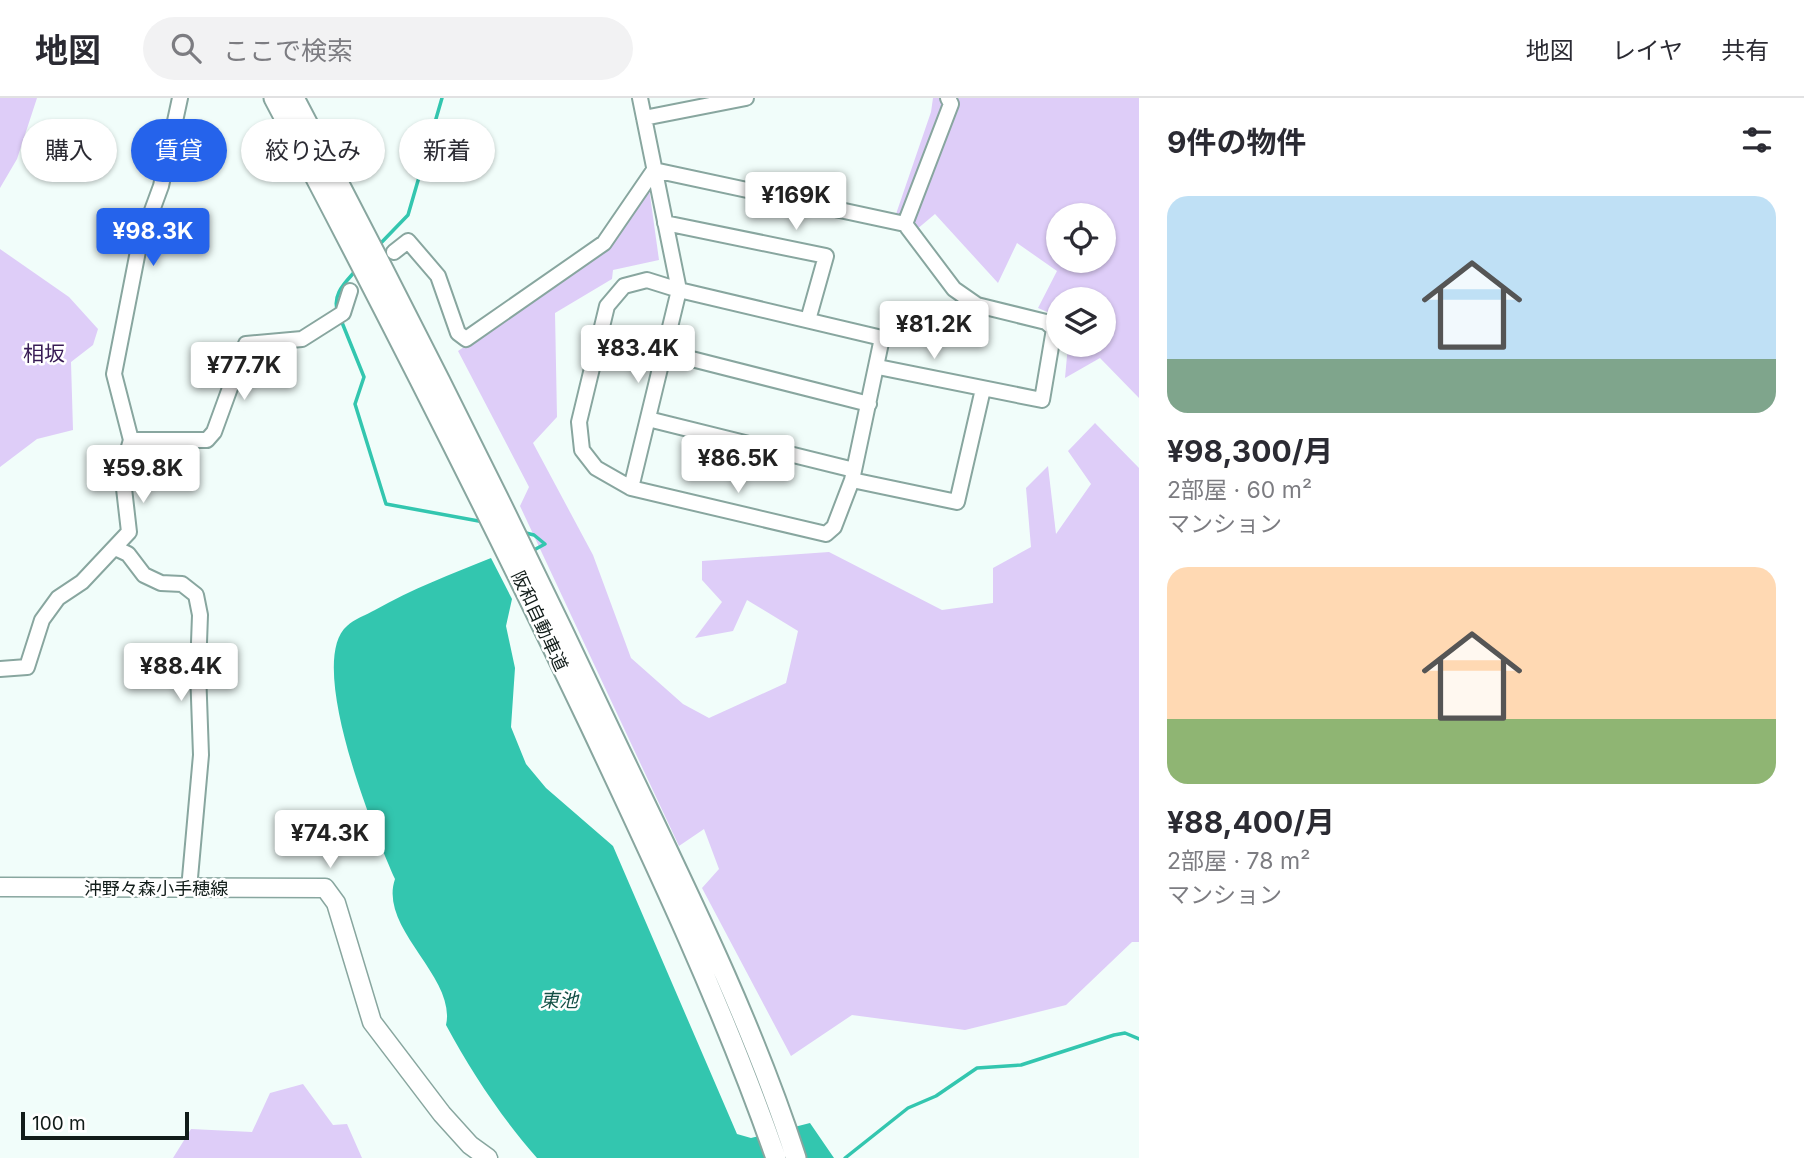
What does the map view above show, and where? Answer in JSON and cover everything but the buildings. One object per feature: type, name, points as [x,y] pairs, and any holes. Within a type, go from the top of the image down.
[{"type":"highway","name":"阪和自動車道","points":[[274,98],[501,521]]},
{"type":"highway","name":"阪和自動車道","points":[[294,98],[384,269],[543,608],[676,868],[746,1024],[776,1127],[776,1158]]},
{"type":"highway","name":"阪和自動車道","points":[[776,1127],[796,1158]]},
{"type":"main road","name":"沖野々森小手穂線","points":[[0,887],[325,888],[336,903],[372,1022],[442,1114],[470,1145],[488,1158]]},
{"type":"street","points":[[0,669],[27,667],[42,620],[58,598],[82,582],[129,532],[121,471],[131,440],[114,374],[139,246],[161,186],[180,98]]},
{"type":"street","points":[[631,488],[679,290],[640,98]]},
{"type":"street","points":[[644,118],[746,98]]},
{"type":"street","points":[[905,224],[951,104],[948,98]]},
{"type":"street","points":[[654,170],[905,224],[954,289],[977,305],[1046,322],[1054,330],[1042,400],[878,367]]},
{"type":"street","points":[[394,252],[408,241],[438,276],[458,333],[466,339],[604,243],[654,170]]},
{"type":"street","points":[[665,222],[826,256],[808,320]]},
{"type":"street","points":[[647,280],[808,320],[882,338],[853,475],[834,527],[826,534],[631,488],[596,468],[582,450],[579,422],[607,306],[624,286],[647,280]]},
{"type":"street","points":[[131,440],[208,440],[214,432],[246,344],[302,340],[342,313],[351,291]]},
{"type":"street","points":[[664,352],[869,404]]},
{"type":"street","points":[[648,419],[957,502],[983,389]]},
{"type":"street","points":[[115,548],[128,554],[144,575],[162,583],[182,584],[196,595],[201,755],[189,889]]},
{"type":"shaded area","points":[[0,98],[37,98],[30,119],[21,119],[21,147],[0,188]]},
{"type":"shaded area","points":[[933,98],[1139,98],[1139,398],[1100,358],[1065,378],[1067,357],[1116,357],[1116,287],[1049,287],[1056,273],[1116,273],[1116,203],[1046,203],[1046,263],[1017,243],[998,283],[935,214],[916,230],[896,214],[931,112]]},
{"type":"shaded area","points":[[649,188],[659,260],[613,270],[612,279],[555,313],[557,417],[533,443],[593,555],[631,658],[683,704],[709,718],[786,683],[798,631],[747,600],[733,631],[695,638],[722,602],[702,580],[702,561],[829,552],[942,610],[993,603],[993,568],[1031,547],[1026,488],[1048,466],[1056,534],[1091,484],[1068,451],[1095,423],[1139,468],[1139,942],[1132,942],[1066,1005],[965,1030],[852,1015],[791,1056],[702,888],[719,869],[704,829],[679,846],[520,506],[529,487],[458,351],[611,247]]},
{"type":"shaded area","points":[[0,249],[69,297],[98,329],[93,345],[71,362],[73,430],[37,439],[0,467]]},
{"type":"shaded area","points":[[1046,292],[1046,311],[1038,308]]},
{"type":"shaded area","points":[[303,1084],[333,1125],[347,1124],[362,1158],[173,1158],[191,1129],[252,1132],[270,1093]]},
{"type":"water","name":"東池","points":[[491,558],[512,599],[506,626],[515,668],[511,727],[526,764],[546,788],[613,846],[737,1134],[751,1138],[810,1123],[834,1158],[537,1158],[499,1111],[456,1043],[446,1025],[446,1007],[440,989],[397,916],[393,898],[395,879],[360,789],[338,710],[334,675],[336,645],[347,626],[360,617],[417,589]]},
{"type":"waterway","points":[[379,245],[408,215],[442,98]]},
{"type":"waterway","points":[[338,313],[338,294],[357,269]]},
{"type":"waterway","points":[[341,320],[364,377],[355,404],[386,504],[484,522]]},
{"type":"waterway","points":[[522,532],[534,535],[545,544],[532,551]]},
{"type":"waterway","points":[[845,1158],[908,1108],[936,1096],[977,1068],[1021,1065],[1125,1033],[1139,1039]]},
{"type":"district","name":"相坂","points":[[44,353]]}]
